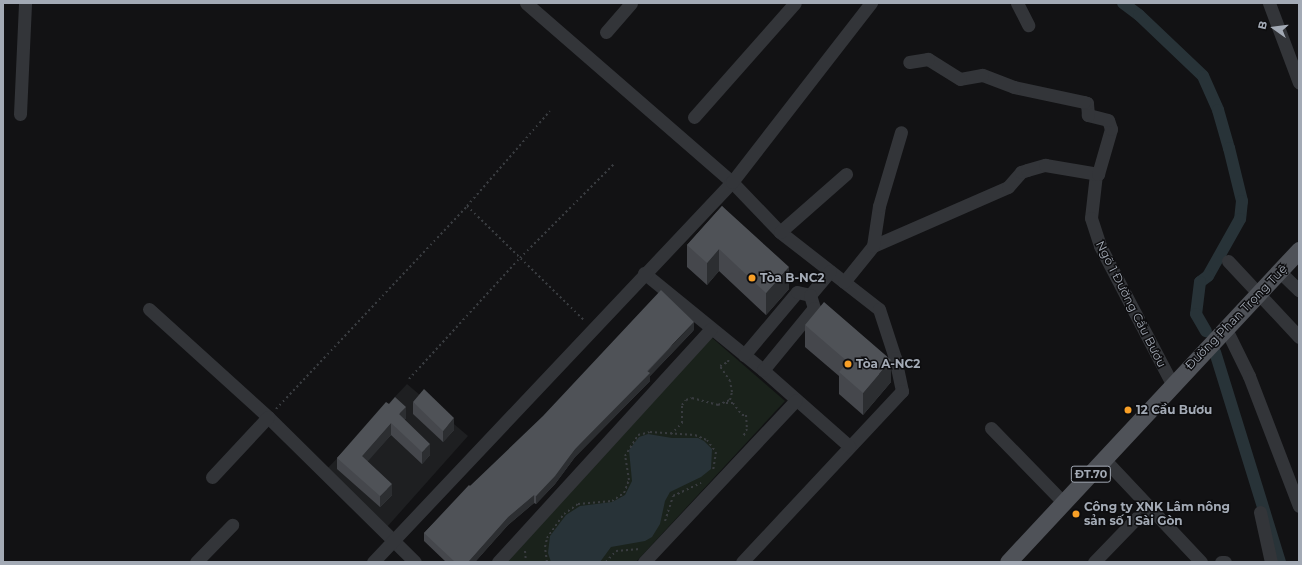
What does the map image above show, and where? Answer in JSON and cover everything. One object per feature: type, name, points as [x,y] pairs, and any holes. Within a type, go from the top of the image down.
[{"type":"main road","name":"Đường Phan Trọng Tuệ","points":[[1172,384],[1299,250]]},
{"type":"main road","name":"ĐT.70","points":[[1008,562],[1105,460],[1172,384]]},
{"type":"street","points":[[20,114],[25,3]]},
{"type":"street","points":[[526,3],[732,182],[780,232],[880,309],[895,358],[902,391],[742,562]]},
{"type":"street","points":[[606,32],[631,3]]},
{"type":"street","points":[[694,117],[795,3]]},
{"type":"street","points":[[1017,3],[1028,25]]},
{"type":"street","points":[[1269,3],[1299,83]]},
{"type":"street","points":[[373,562],[644,272],[732,182],[863,6]]},
{"type":"street","name":"Ngõ 1 Đường Cầu Bươu","points":[[909,62],[928,59],[960,79],[982,74],[1014,87],[1087,103],[1090,117],[1108,120],[1111,125],[1100,171],[1096,174],[1091,218],[1100,246],[1172,384]]},
{"type":"street","points":[[873,246],[879,206],[901,132]]},
{"type":"street","points":[[844,282],[873,246],[1008,187],[1020,172],[1045,165],[1096,174]]},
{"type":"street","points":[[780,232],[846,174]]},
{"type":"street","points":[[1228,261],[1299,337]]},
{"type":"street","points":[[810,295],[830,270]]},
{"type":"street","points":[[1279,271],[1299,290]]},
{"type":"street","points":[[644,272],[710,329],[763,370],[849,446]]},
{"type":"street","points":[[744,354],[797,292],[810,295]]},
{"type":"street","points":[[763,370],[814,308],[810,295]]},
{"type":"street","points":[[150,309],[268,417],[416,562]]},
{"type":"street","points":[[1225,327],[1249,376],[1298,500]]},
{"type":"street","points":[[498,562],[710,329]]},
{"type":"street","points":[[644,562],[796,400]]},
{"type":"street","points":[[212,477],[268,417]]},
{"type":"street","points":[[991,428],[1064,503]]},
{"type":"street","points":[[1105,460],[1201,562]]},
{"type":"street","points":[[1094,562],[1148,506]]},
{"type":"street","points":[[1260,512],[1271,562]]},
{"type":"street","points":[[203,560],[232,525]]},
{"type":"path","points":[[268,417],[467,206],[550,111]]},
{"type":"path","points":[[409,378],[520,258],[615,163]]},
{"type":"path","points":[[467,206],[592,328]]},
{"type":"path","points":[[726,403],[732,392],[730,381],[720,366],[728,362],[730,356]]},
{"type":"path","points":[[670,435],[678,430],[682,423],[682,405],[686,400],[692,398],[709,404],[733,403],[738,407],[742,414],[746,415],[747,429],[741,442]]},
{"type":"path","points":[[547,562],[547,538],[564,514],[578,504],[612,501],[624,493],[629,480],[625,456],[633,440],[644,433],[695,435],[714,446],[716,461],[710,476]]},
{"type":"path","points":[[665,526],[667,510],[673,496],[707,480]]},
{"type":"path","points":[[606,562],[616,552],[646,546]]},
{"type":"path","points":[[525,547],[526,562]]},
{"type":"shaded area","points":[[710,336],[785,401],[636,562],[504,562]]},
{"type":"shaded area","points":[[407,384],[468,436],[387,527],[326,470]]},
{"type":"shaded area","points":[[648,434],[672,438],[698,438],[704,441],[712,449],[711,469],[701,477],[670,492],[665,501],[660,524],[652,537],[645,541],[611,547],[600,562],[551,562],[548,553],[550,536],[566,515],[580,506],[612,502],[625,495],[632,481],[629,450],[639,437]]},
{"type":"building","points":[[722,206],[789,267],[766,293],[719,249],[707,263],[687,245]]},
{"type":"building","points":[[661,290],[694,322],[647,371],[650,373],[575,449],[555,476],[536,496],[534,495],[508,517],[468,562],[455,562],[424,533],[469,485],[470,486],[543,416]]},
{"type":"building","points":[[824,302],[891,360],[863,393],[839,372],[848,362],[805,325]]},
{"type":"building","points":[[424,389],[454,418],[443,431],[413,402]]},
{"type":"building","points":[[395,397],[406,407],[399,414],[430,444],[422,452],[391,423],[362,456],[392,484],[380,496],[337,458],[386,402],[389,404]]},
{"type":"waterway","points":[[1123,3],[1139,15],[1203,76],[1218,110],[1229,148],[1242,201],[1240,219],[1208,276],[1200,282],[1196,314],[1206,331]]},
{"type":"waterway","points":[[1215,352],[1280,562]]},
{"type":"place","name":"Tòa B-NC2","points":[[752,278]]},
{"type":"place","name":"Tòa A-NC2","points":[[848,364]]},
{"type":"place","name":"12 Cầu Bươu","points":[[1128,410]]},
{"type":"place","name":"Công ty XNK Lâm nông sản số 1 Sài Gòn","points":[[1076,514]]}]
